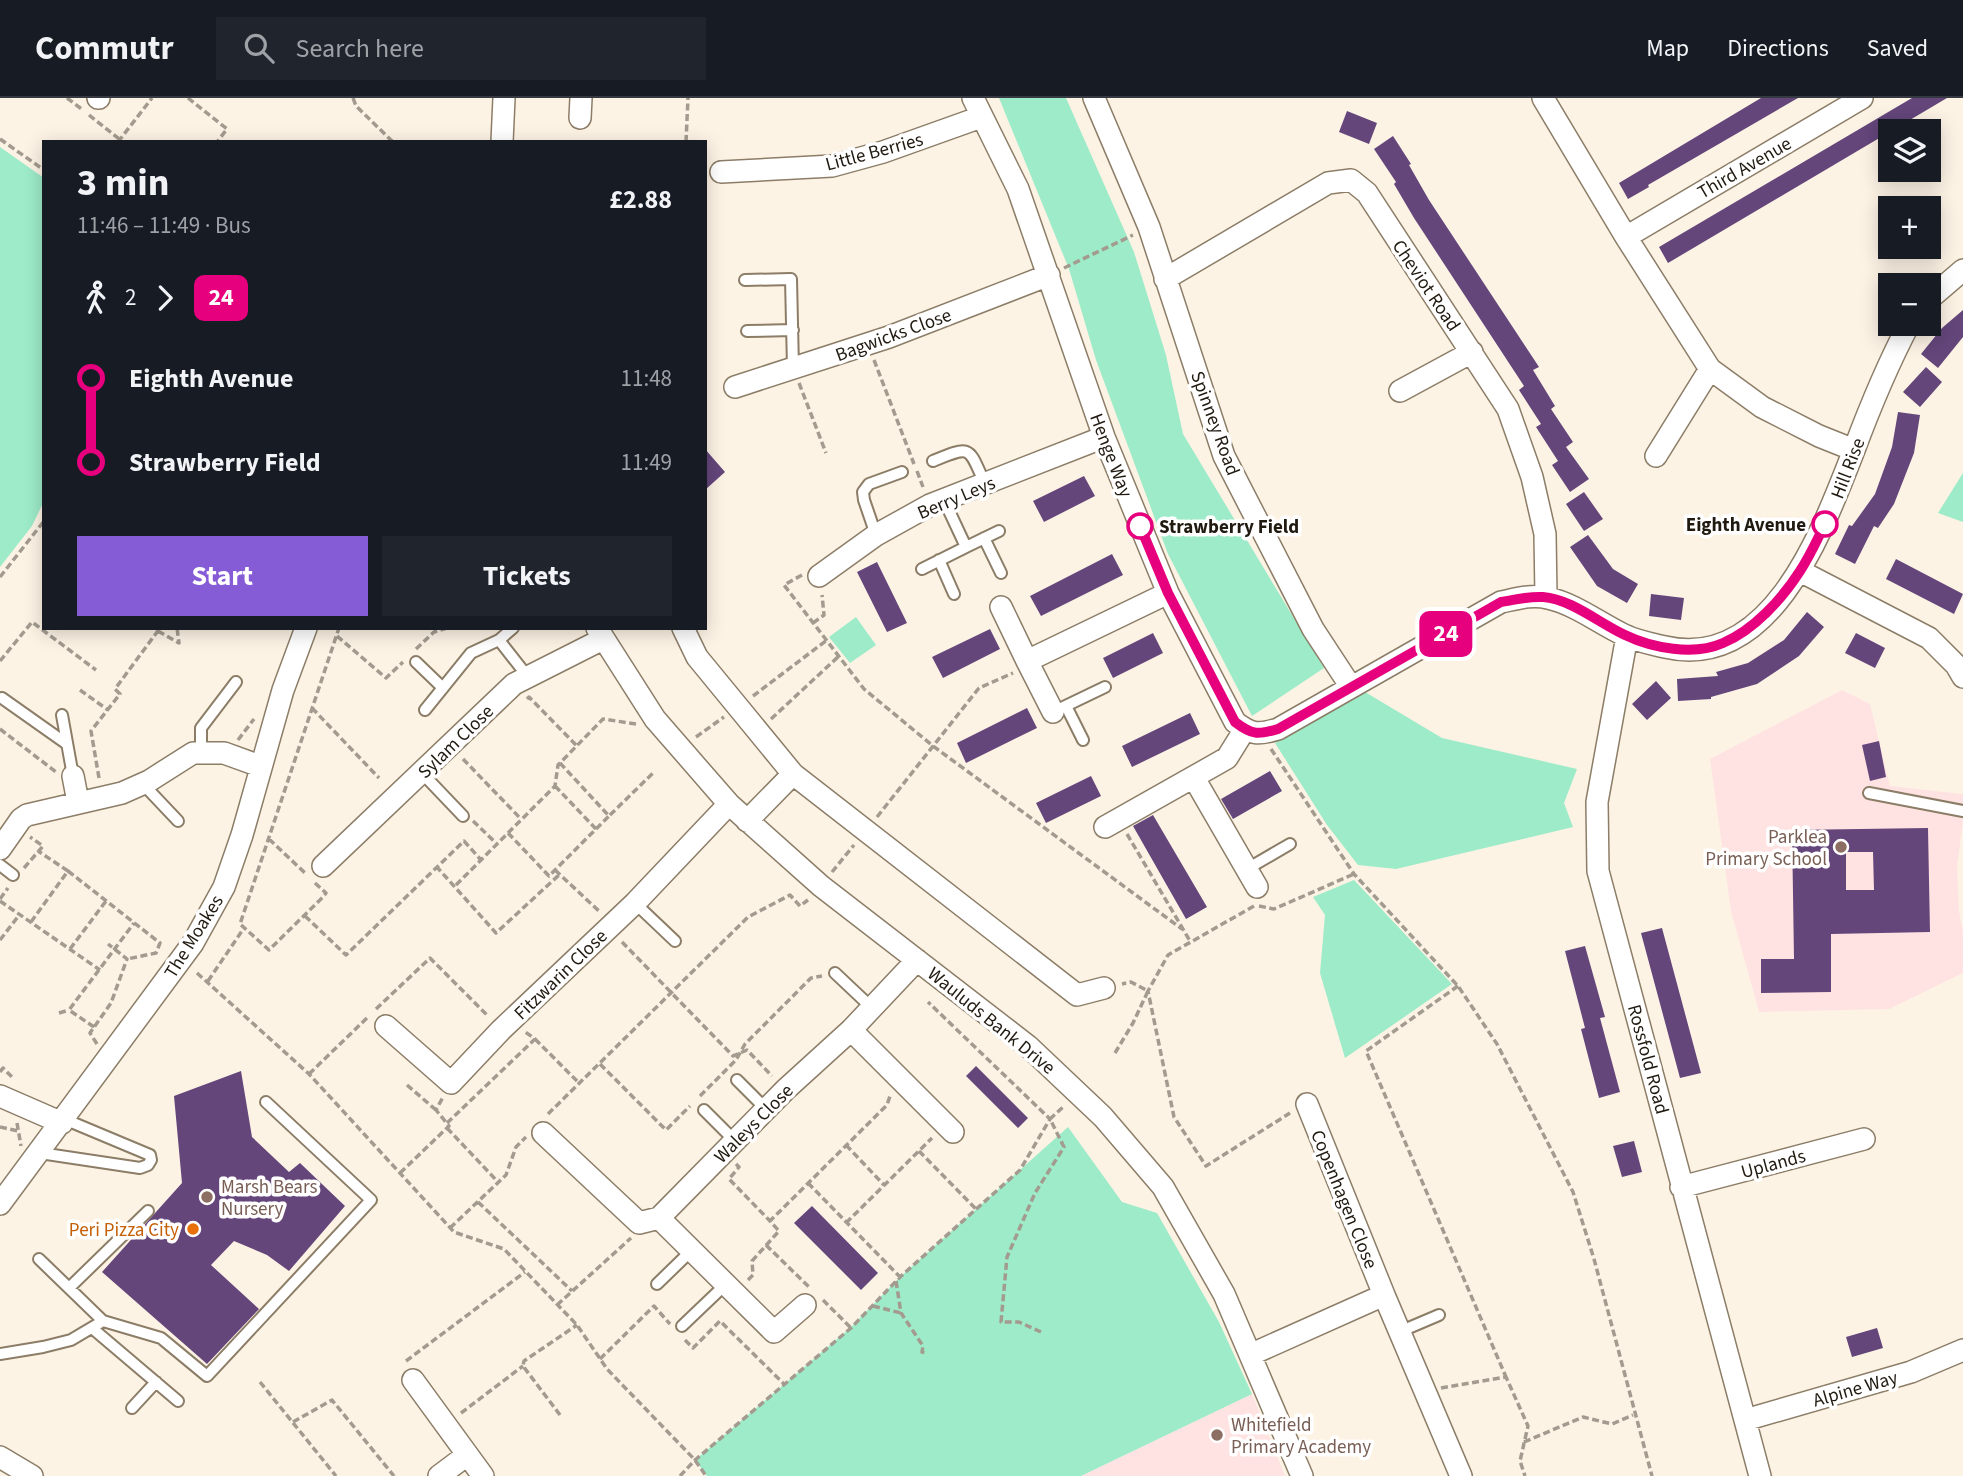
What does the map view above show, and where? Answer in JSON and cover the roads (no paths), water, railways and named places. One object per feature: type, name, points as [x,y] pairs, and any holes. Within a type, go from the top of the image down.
[{"type":"street","points":[[502,140],[504,98]]},
{"type":"street","name":"Spinney Road","points":[[1094,98],[1149,228],[1224,456],[1313,629],[1352,687]]},
{"type":"street","points":[[1544,98],[1626,237],[1710,369],[1762,407],[1819,436],[1854,450]]},
{"type":"street","name":"Third Avenue","points":[[1626,237],[1862,98]]},
{"type":"street","name":"Little Berries","points":[[721,172],[832,166],[914,142],[977,107]]},
{"type":"street","name":"Henge Way","points":[[977,107],[1018,189],[1104,437],[1168,593],[1235,722],[1245,729]]},
{"type":"street","name":"Cheviot Road","points":[[1166,279],[1328,183],[1351,180],[1367,193],[1508,409],[1532,477],[1545,534],[1546,597]]},
{"type":"street","points":[[1941,289],[1963,270]]},
{"type":"street","name":"Bagwicks Close","points":[[734,387],[867,344],[1049,275]]},
{"type":"street","name":"Hill Rise","points":[[1546,597],[1627,636],[1668,648],[1699,648],[1722,644],[1749,628],[1779,599],[1800,571],[1825,524],[1903,336]]},
{"type":"street","points":[[1399,391],[1472,352]]},
{"type":"street","points":[[1656,456],[1710,369]]},
{"type":"street","name":"Berry Leys","points":[[820,576],[876,535],[937,503],[1104,437]]},
{"type":"street","points":[[1800,571],[1929,638],[1956,665],[1963,677]]},
{"type":"street","points":[[1027,661],[1168,593]]},
{"type":"street","points":[[1105,827],[1227,758],[1245,729],[1259,735],[1278,729],[1501,602],[1546,597]]},
{"type":"street","points":[[1001,607],[1027,661],[1060,709]]},
{"type":"street","name":"The Moakes","points":[[0,1204],[31,1151],[63,1121],[193,943],[223,887],[242,835],[277,709],[305,630]]},
{"type":"street","points":[[684,630],[697,657],[793,774],[1077,995],[1104,988]]},
{"type":"street","name":"Sylam Close","points":[[323,866],[514,684],[600,634]]},
{"type":"street","name":"Wauluds Bank Drive","points":[[600,634],[655,719],[747,821],[821,886],[1028,1046],[1104,1117],[1163,1187],[1224,1294],[1252,1354],[1302,1476]]},
{"type":"street","name":"Rossfold Road","points":[[1627,636],[1597,802],[1598,871],[1760,1476]]},
{"type":"street","points":[[0,849],[15,826],[27,815],[75,786],[122,793],[143,784],[193,753],[224,752],[260,766]]},
{"type":"street","points":[[747,821],[793,774]]},
{"type":"street","points":[[1194,778],[1253,887]]},
{"type":"street","name":"Fitzwarin Close","points":[[386,1027],[451,1083],[506,1026],[635,903],[729,803]]},
{"type":"street","name":"Waleys Close","points":[[649,1220],[851,1030],[917,960]]},
{"type":"street","points":[[851,1030],[949,1128]]},
{"type":"street","points":[[0,1096],[63,1121]]},
{"type":"street","name":"Copenhagen Close","points":[[1307,1104],[1399,1332],[1461,1476]]},
{"type":"street","points":[[538,1130],[649,1220],[692,1250],[774,1332],[805,1305]]},
{"type":"street","name":"Uplands","points":[[1681,1187],[1865,1139]]},
{"type":"street","points":[[1252,1354],[1384,1295]]},
{"type":"street","name":"Alpine Way","points":[[1745,1420],[1911,1372],[1963,1350]]},
{"type":"street","points":[[409,1371],[483,1476]]},
{"type":"street","points":[[439,1476],[467,1455]]},
{"type":"street","points":[[0,1457],[32,1476]]},
{"type":"lane","points":[[745,280],[791,279],[793,368]]},
{"type":"lane","points":[[747,331],[793,330]]},
{"type":"lane","points":[[933,461],[967,450],[972,454],[985,484]]},
{"type":"lane","points":[[876,535],[863,500],[863,492],[869,484],[902,472]]},
{"type":"lane","points":[[937,503],[966,547]]},
{"type":"lane","points":[[922,569],[999,531]]},
{"type":"lane","points":[[984,538],[1001,573]]},
{"type":"lane","points":[[939,560],[954,594]]},
{"type":"lane","points":[[425,710],[471,653],[499,640],[511,630]]},
{"type":"lane","points":[[499,640],[528,677]]},
{"type":"lane","points":[[412,658],[443,688]]},
{"type":"lane","points":[[201,753],[201,728],[236,682]]},
{"type":"lane","points":[[1083,740],[1060,709],[1105,687]]},
{"type":"lane","points":[[2,698],[67,744]]},
{"type":"lane","points":[[62,715],[75,786]]},
{"type":"lane","points":[[421,772],[466,817]]},
{"type":"lane","points":[[143,784],[178,821]]},
{"type":"lane","points":[[1869,793],[1963,811]]},
{"type":"lane","points":[[1253,887],[1290,844]]},
{"type":"lane","points":[[0,865],[15,876]]},
{"type":"lane","points":[[635,903],[675,942]]},
{"type":"lane","points":[[835,973],[871,1007]]},
{"type":"lane","points":[[737,1080],[766,1109]]},
{"type":"lane","points":[[39,1259],[103,1321],[161,1338],[207,1376],[371,1200],[266,1102]]},
{"type":"lane","points":[[704,1110],[729,1146]]},
{"type":"lane","points":[[31,1151],[140,1168],[148,1165],[151,1160],[150,1155],[137,1149],[63,1121]]},
{"type":"lane","points":[[69,1288],[148,1211]]},
{"type":"lane","points":[[657,1284],[692,1250]]},
{"type":"lane","points":[[679,1328],[730,1289]]},
{"type":"lane","points":[[1399,1332],[1438,1315]]},
{"type":"lane","points":[[0,1354],[71,1340],[103,1321]]},
{"type":"lane","points":[[92,1328],[178,1401]]},
{"type":"lane","points":[[132,1408],[156,1382]]},
{"type":"place","name":"Eighth Avenue","points":[[1825,524]]},
{"type":"place","name":"Strawberry Field","points":[[1140,526]]},
{"type":"place","name":"Parklea Primary School","points":[[1841,847]]},
{"type":"place","name":"Marsh Bears Nursery","points":[[207,1197]]},
{"type":"place","name":"Peri Pizza City","points":[[193,1229]]},
{"type":"place","name":"Whitefield Primary Academy","points":[[1217,1435]]}]
